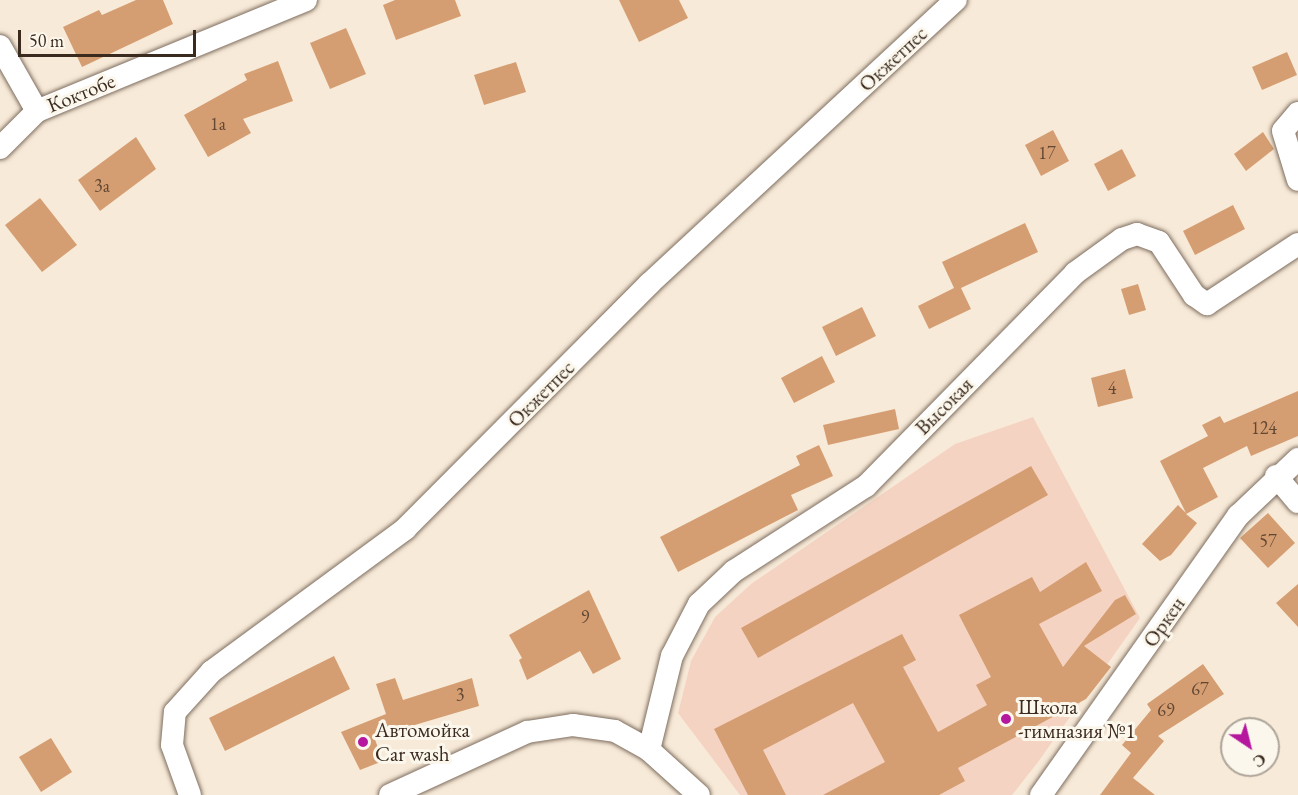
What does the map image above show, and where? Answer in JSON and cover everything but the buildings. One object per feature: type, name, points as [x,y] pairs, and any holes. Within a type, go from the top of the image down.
[{"type":"street","name":"Коктобе","points":[[0,148],[37,111],[306,0]]},
{"type":"street","name":"Окжетпес","points":[[190,795],[172,745],[175,712],[212,671],[405,529],[648,284],[956,0]]},
{"type":"street","points":[[0,46],[37,111]]},
{"type":"street","points":[[1298,113],[1283,131],[1298,180]]},
{"type":"street","name":"Высокая","points":[[649,750],[672,656],[699,604],[734,571],[866,486],[1076,273],[1122,239],[1137,234],[1159,242],[1194,295],[1207,304],[1298,244]]},
{"type":"street","name":"Оркен","points":[[1041,795],[1238,516],[1276,476],[1298,459]]},
{"type":"street","points":[[1276,476],[1298,502]]},
{"type":"street","points":[[390,795],[527,732],[573,725],[615,731],[649,750],[699,795]]},
{"type":"shaded area","points":[[1033,417],[1140,618],[1038,762],[1012,795],[740,795],[678,713],[691,661],[715,617],[751,584],[955,444]]},
{"type":"place","name":"Школа -гимназия №1","points":[[1006,719]]},
{"type":"place","name":"Автомойка Car wash","points":[[363,742]]}]
